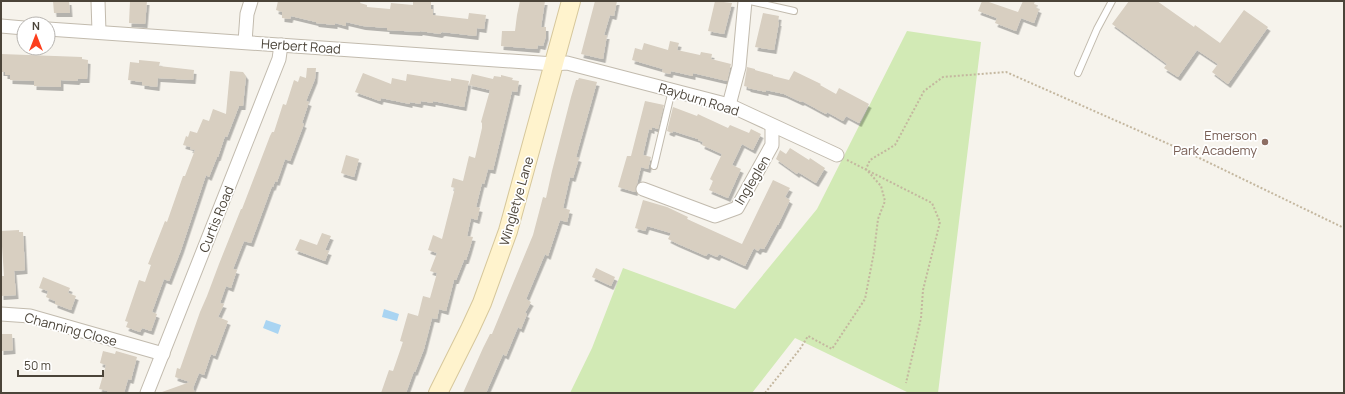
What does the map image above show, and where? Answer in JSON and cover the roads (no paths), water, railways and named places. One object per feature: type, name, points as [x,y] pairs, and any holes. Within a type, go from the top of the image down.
[{"type":"street","points":[[98,1],[99,32]]},
{"type":"street","points":[[245,42],[247,14],[251,1]]},
{"type":"street","name":"Wingletye Lane","points":[[438,393],[470,329],[496,267],[518,199],[571,1]]},
{"type":"street","points":[[729,105],[739,67],[745,1]]},
{"type":"street","points":[[1,26],[16,27]]},
{"type":"street","name":"Herbert Road","points":[[56,29],[554,64]]},
{"type":"street","name":"Curtis Road","points":[[147,393],[279,59],[281,45]]},
{"type":"street","name":"Rayburn Road","points":[[554,64],[567,63],[729,105],[837,155]]},
{"type":"street","name":"Ingleglen","points":[[643,189],[715,216],[737,208],[772,145],[772,126]]},
{"type":"street","name":"Channing Close","points":[[1,314],[30,316],[163,354]]},
{"type":"lane","points":[[750,1],[794,11]]},
{"type":"lane","points":[[1078,73],[1097,29],[1112,1]]},
{"type":"lane","points":[[654,166],[672,90]]},
{"type":"water","points":[[384,309],[399,314],[397,321],[382,317]]},
{"type":"water","points":[[266,320],[281,325],[278,334],[263,328]]},
{"type":"place","name":"Emerson Park Academy","points":[[1265,142]]}]
